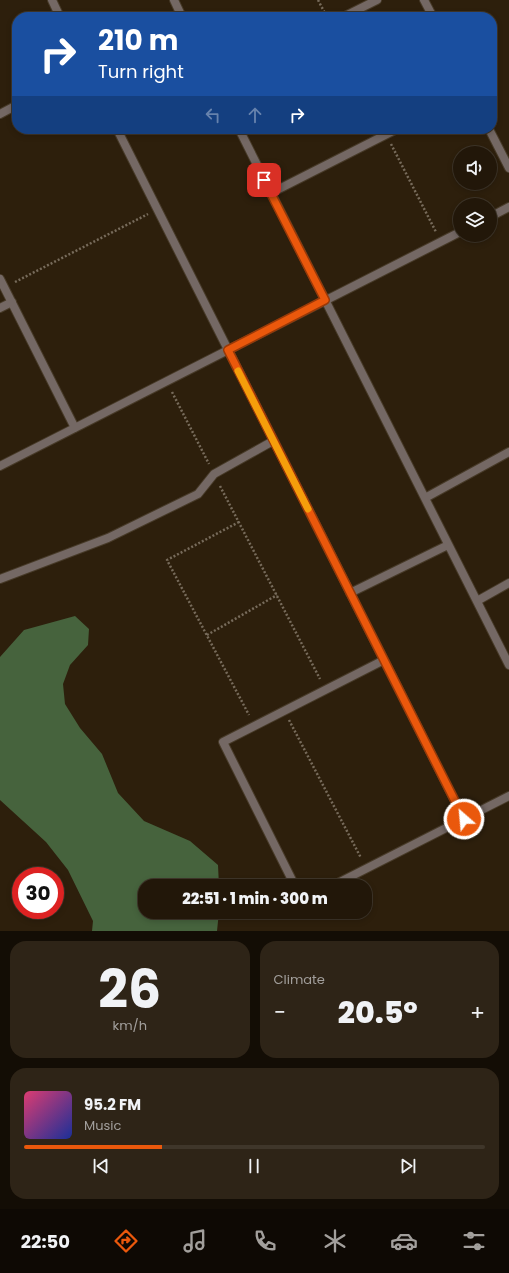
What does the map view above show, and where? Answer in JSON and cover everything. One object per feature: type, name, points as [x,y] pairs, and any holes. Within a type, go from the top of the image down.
[{"type":"street","points":[[52,0],[58,12]]},
{"type":"street","points":[[174,0],[180,12]]},
{"type":"street","points":[[353,12],[377,0]]},
{"type":"street","points":[[424,0],[430,12]]},
{"type":"street","points":[[0,114],[12,108]]},
{"type":"street","points":[[119,134],[464,819]]},
{"type":"street","points":[[242,134],[509,665]]},
{"type":"street","points":[[271,192],[387,134]]},
{"type":"street","points":[[492,134],[509,168]]},
{"type":"street","points":[[497,213],[509,207]]},
{"type":"street","points":[[0,466],[453,236]]},
{"type":"street","points":[[0,279],[75,428]]},
{"type":"street","points":[[0,308],[12,302]]},
{"type":"street","points":[[0,579],[108,538],[198,494],[214,474],[274,441]]},
{"type":"street","points":[[425,498],[509,452]]},
{"type":"street","points":[[350,593],[448,545]]},
{"type":"street","points":[[477,601],[509,583]]},
{"type":"street","points":[[292,879],[223,742],[384,660]]},
{"type":"street","points":[[345,879],[509,796]]},
{"type":"path","points":[[318,0],[324,12]]},
{"type":"path","points":[[387,134],[441,242]]},
{"type":"path","points":[[4,288],[157,210]]},
{"type":"path","points":[[166,381],[326,690]]},
{"type":"path","points":[[239,522],[166,560],[255,726]]},
{"type":"path","points":[[206,635],[277,595]]},
{"type":"path","points":[[284,711],[366,868]]},
{"type":"shaded area","points":[[75,616],[89,629],[88,645],[70,665],[63,684],[65,704],[80,728],[102,754],[118,793],[144,821],[190,841],[218,865],[219,879],[138,879],[138,919],[218,919],[217,931],[92,931],[93,921],[68,870],[46,842],[0,800],[0,657],[24,630]]},
{"type":"slow traffic","points":[[238,371],[308,509]]},
{"type":"route","points":[[264,180],[325,300],[228,350],[464,819]]}]
